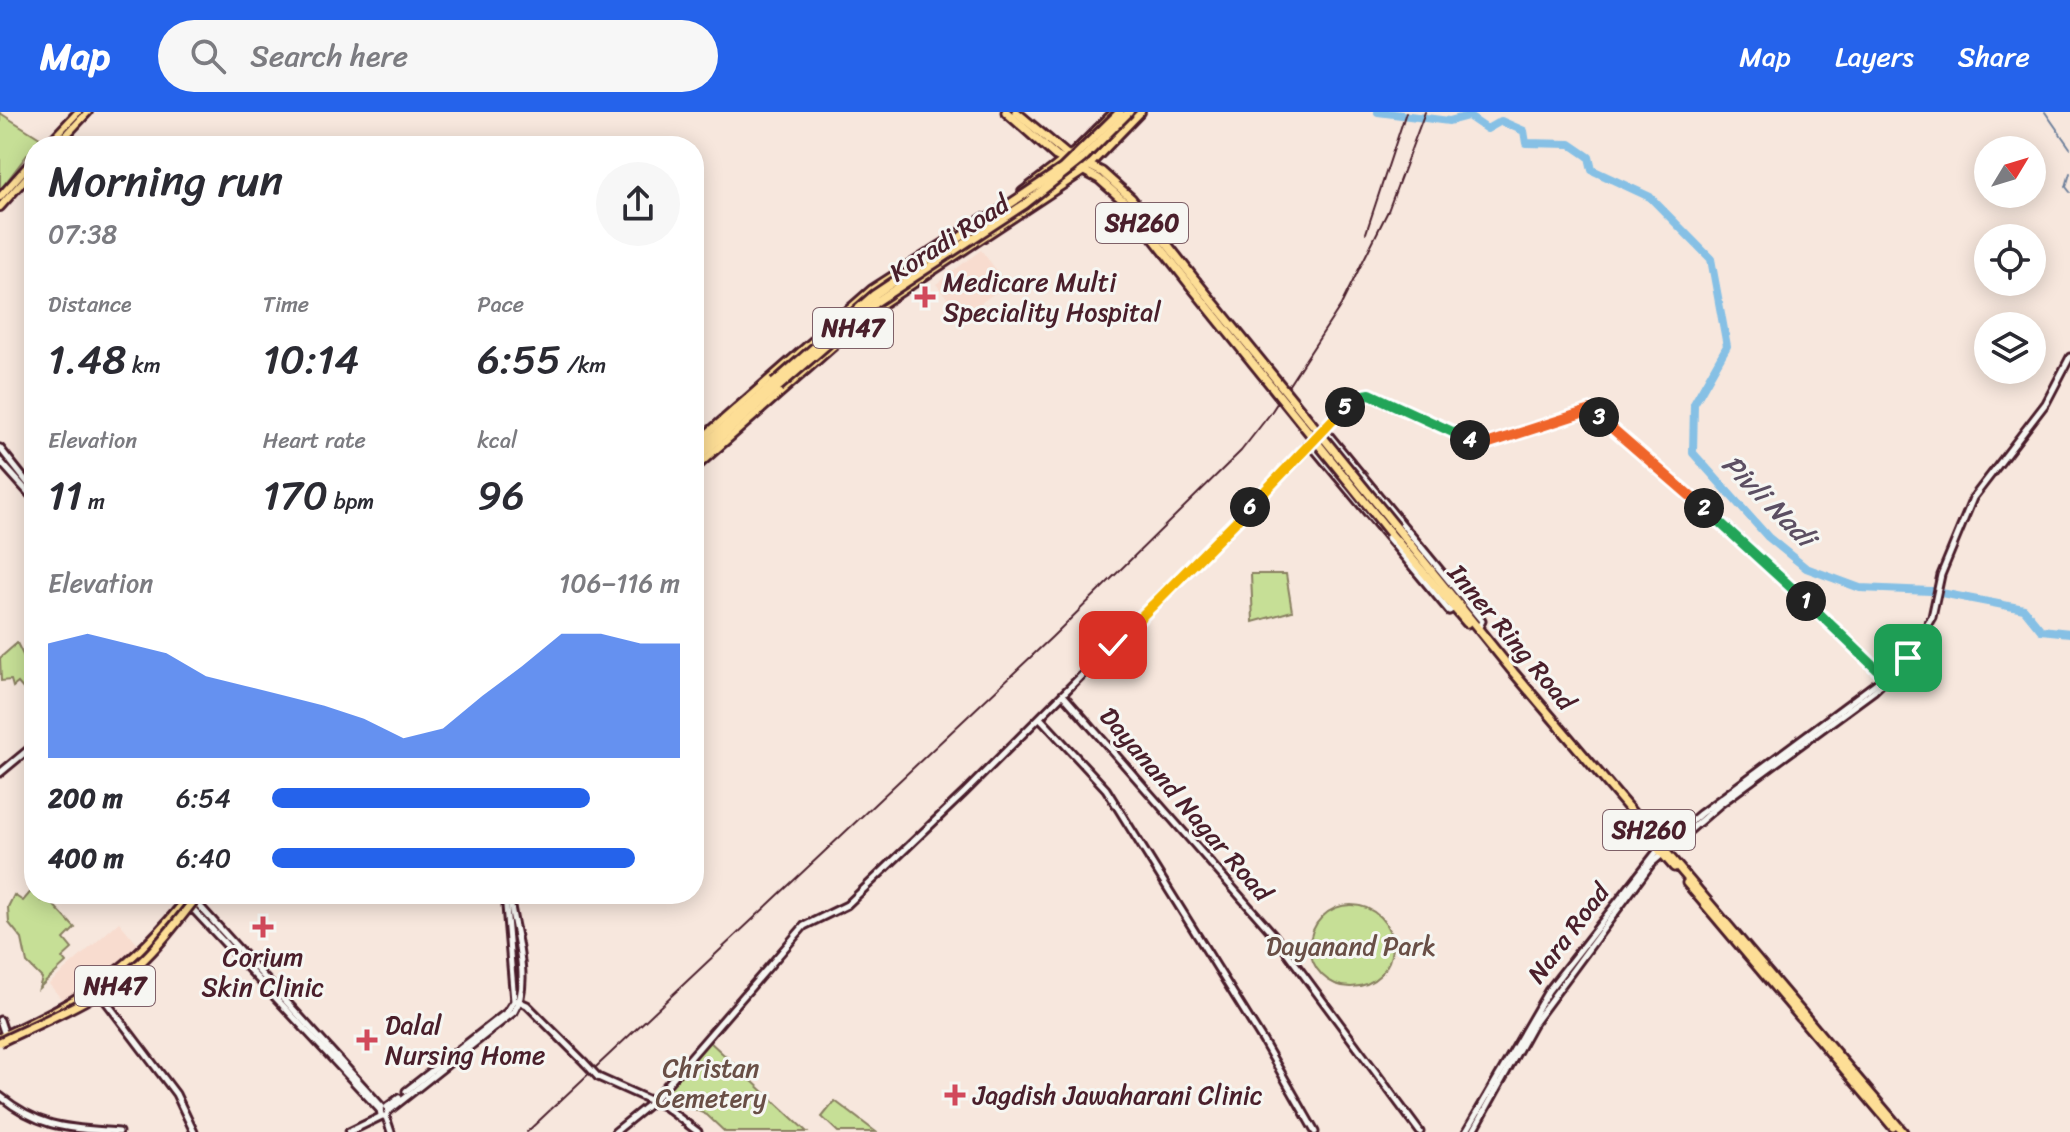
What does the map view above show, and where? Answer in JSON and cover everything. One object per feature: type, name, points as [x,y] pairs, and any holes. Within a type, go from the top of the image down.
[{"type":"highway","name":"SH260","points":[[1006,112],[1084,171]]},
{"type":"highway","name":"SH260","points":[[1016,112],[1067,158],[1092,166]]},
{"type":"highway","name":"NH47","points":[[716,436],[729,421],[776,385],[874,295],[1055,174],[1120,112]]},
{"type":"highway","name":"NH47","points":[[716,436],[876,302],[1049,186],[1129,112]]},
{"type":"highway","name":"Inner Ring Road","points":[[1092,166],[1131,198],[1193,283]]},
{"type":"highway","name":"Inner Ring Road","points":[[1084,171],[1126,203],[1454,608],[1903,1132]]},
{"type":"highway","points":[[704,445],[716,436]]},
{"type":"highway","name":"Inner Ring Road","points":[[1393,530],[1897,1132]]},
{"type":"highway","name":"NH47","points":[[2,1040],[94,994],[115,979],[160,938],[191,904]]},
{"type":"main road","points":[[55,136],[78,112]]},
{"type":"main road","points":[[65,136],[88,112]]},
{"type":"main road","name":"Koradi Road","points":[[704,454],[746,398],[872,289],[1018,195],[1067,158],[1114,112]]},
{"type":"main road","points":[[1092,166],[1141,112]]},
{"type":"main road","points":[[1081,145],[1099,158]]},
{"type":"main road","name":"NH47","points":[[1084,171],[1092,166]]},
{"type":"main road","points":[[0,197],[24,170]]},
{"type":"main road","name":"Koradi Road","points":[[704,438],[716,436],[878,307],[1084,171]]},
{"type":"main road","points":[[0,207],[24,180]]},
{"type":"main road","points":[[1006,203],[1018,217]]},
{"type":"main road","name":"NH47","points":[[2,1040],[101,995],[143,964],[191,904]]},
{"type":"street","name":"Nara Road","points":[[1466,1132],[1548,991],[1662,850],[1700,814],[1886,678],[1908,658],[1937,601],[1938,586],[1954,536],[1973,498],[2046,403],[2070,357]]},
{"type":"street","points":[[615,1132],[652,1102],[804,926],[847,905],[1041,719],[1359,396],[1370,394],[1483,445],[1591,410],[1739,538],[1886,678]]},
{"type":"street","points":[[1324,429],[1482,621],[1478,629]]},
{"type":"street","points":[[1310,444],[1449,611],[1454,608]]},
{"type":"street","points":[[0,448],[24,478]]},
{"type":"street","points":[[0,461],[24,488]]},
{"type":"street","name":"Dayanand Nagar Road","points":[[1064,696],[1274,935],[1420,1132]]},
{"type":"street","points":[[1041,719],[1106,789],[1261,1037],[1315,1132]]},
{"type":"street","points":[[0,773],[24,753]]},
{"type":"street","name":"Nara Road","points":[[1473,1132],[1526,1035],[1662,850]]},
{"type":"street","points":[[201,904],[384,1112],[392,1132]]},
{"type":"street","points":[[349,1132],[372,1121],[514,1012],[522,985],[509,904]]},
{"type":"street","points":[[101,995],[176,1094],[194,1132]]},
{"type":"street","points":[[517,1001],[598,1077],[652,1102],[698,1132]]},
{"type":"street","points":[[0,1020],[2,1040]]},
{"type":"street","points":[[0,1096],[38,1122],[54,1127],[119,1132]]},
{"type":"shaded area","points":[[981,250],[1007,284],[962,317],[936,284]]},
{"type":"shaded area","points":[[119,922],[139,946],[109,975],[64,1002],[49,984]]},
{"type":"green space","points":[[0,113],[37,136],[24,136],[24,159],[0,190]]},
{"type":"green space","points":[[1251,574],[1286,574],[1292,611],[1253,622]]},
{"type":"green space","points":[[17,643],[24,657],[24,690],[18,683],[13,687],[11,680],[1,681],[0,658]]},
{"type":"green space","points":[[14,895],[24,904],[53,904],[75,928],[64,939],[72,949],[62,958],[66,963],[39,988],[42,978],[27,963],[22,939],[9,923],[8,907]]},
{"type":"green space","name":"Dayanand Park","points":[[1351,905],[1367,908],[1380,917],[1389,930],[1392,946],[1389,962],[1380,975],[1367,984],[1351,987],[1335,984],[1322,975],[1313,962],[1310,946],[1313,930],[1322,917],[1335,908]]},
{"type":"green space","name":"Christan Cemetery","points":[[708,1040],[807,1132],[725,1132],[707,1115],[662,1094]]},
{"type":"green space","points":[[835,1101],[876,1132],[838,1132],[822,1117]]},
{"type":"waterway","name":"Pivli Nadi","points":[[1378,112],[1449,121],[1468,116],[1487,129],[1501,121],[1524,131],[1526,143],[1570,144],[1589,157],[1592,170],[1650,197],[1711,259],[1727,346],[1694,404],[1693,453],[1768,537],[1806,568],[1860,588],[1931,591],[2024,609],[2041,630],[2070,633]]},
{"type":"waterway","points":[[2045,112],[2070,148]]},
{"type":"waterway","points":[[2070,173],[2066,187],[2070,192]]},
{"type":"railway","points":[[1366,233],[1406,112]]},
{"type":"railway","points":[[527,1132],[1052,637],[1241,451],[1270,414],[1341,305],[1388,211],[1425,112]]},
{"type":"place","name":"Medicare Multi Speciality Hospital","points":[[925,297]]},
{"type":"place","name":"Corium Skin Clinic","points":[[263,927]]},
{"type":"place","name":"Dalal Nursing Home","points":[[367,1040]]},
{"type":"place","name":"Jagdish Jawaharani Clinic","points":[[955,1095]]},
{"type":"route","points":[[1113,645],[1340,411],[1359,396],[1370,394],[1483,445],[1591,410],[1739,538],[1884,676],[1908,658]]}]
